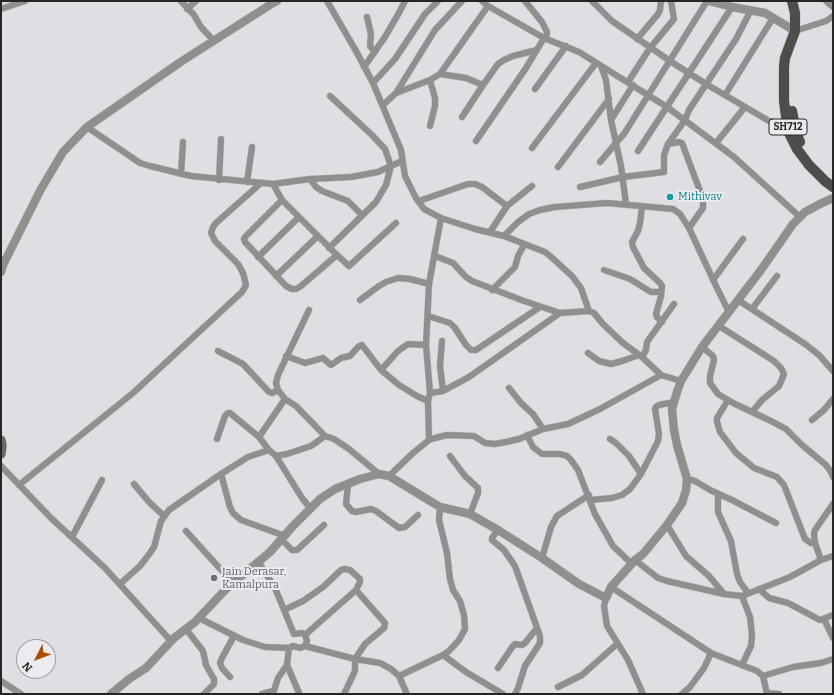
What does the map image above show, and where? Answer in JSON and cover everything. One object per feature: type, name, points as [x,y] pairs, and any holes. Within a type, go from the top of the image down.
[{"type":"main road","name":"SH712","points":[[792,1],[795,14],[795,31],[785,58],[783,80],[784,101],[797,149],[825,181],[833,186]]},
{"type":"main road","points":[[1,440],[1,454]]},
{"type":"street","points":[[1,9],[25,1]]},
{"type":"street","points":[[180,1],[214,41]]},
{"type":"street","points":[[187,9],[196,1]]},
{"type":"street","points":[[1,272],[3,265],[41,189],[59,158],[87,127],[182,62],[277,1]]},
{"type":"street","points":[[327,1],[373,83],[401,150],[405,176],[424,209],[441,218],[504,236],[545,252],[572,276],[581,288],[589,311]]},
{"type":"street","points":[[364,67],[375,52],[405,1]]},
{"type":"street","points":[[373,83],[395,59],[424,14],[438,1]]},
{"type":"street","points":[[382,105],[396,93],[435,30],[462,1]]},
{"type":"street","points":[[482,1],[545,39],[579,52],[667,107],[734,157],[800,217]]},
{"type":"street","points":[[476,141],[545,39],[547,32],[542,22],[525,1]]},
{"type":"street","points":[[592,1],[612,20],[670,62],[725,96],[792,131]]},
{"type":"street","points":[[637,39],[658,14],[661,1]]},
{"type":"street","points":[[610,120],[650,48],[674,19],[670,1]]},
{"type":"street","points":[[600,162],[624,134],[708,1],[765,13],[795,31],[826,21],[833,16]]},
{"type":"street","points":[[826,1],[833,7]]},
{"type":"street","points":[[396,93],[430,80],[440,74],[488,6]]},
{"type":"street","points":[[638,151],[732,7]]},
{"type":"street","points":[[580,187],[623,177],[664,172],[664,155],[668,144],[685,120],[689,110],[736,39],[751,10]]},
{"type":"street","points":[[367,17],[371,34],[370,46],[375,52]]},
{"type":"street","points":[[725,96],[773,18]]},
{"type":"street","points":[[535,89],[566,46]]},
{"type":"street","points":[[462,117],[498,64],[513,56],[537,50]]},
{"type":"street","points":[[598,64],[606,80],[610,120],[623,177],[626,204]]},
{"type":"street","points":[[532,148],[598,64]]},
{"type":"street","points":[[440,74],[466,78],[483,85]]},
{"type":"street","points":[[430,80],[435,98],[435,106],[430,126]]},
{"type":"street","points":[[329,248],[376,202],[382,193],[391,166],[385,149],[330,96]]},
{"type":"street","points":[[558,167],[609,99]]},
{"type":"street","points":[[716,143],[745,107]]},
{"type":"street","points":[[87,127],[140,162],[181,174],[219,180],[272,184],[310,179],[351,177],[378,172],[402,161]]},
{"type":"street","points":[[219,180],[222,139]]},
{"type":"street","points":[[181,174],[183,142]]},
{"type":"street","points":[[668,144],[679,142],[682,143],[703,199],[703,208],[689,228]]},
{"type":"street","points":[[247,182],[252,147]]},
{"type":"street","points":[[310,179],[316,187],[322,191],[348,201],[362,215]]},
{"type":"street","points":[[19,485],[134,392],[242,292],[246,285],[244,273],[238,264],[215,241],[211,233],[216,222],[261,183]]},
{"type":"street","points":[[272,184],[282,200],[346,265],[349,266],[352,265],[396,223]]},
{"type":"street","points":[[419,201],[468,184],[475,184],[482,187],[507,206]]},
{"type":"street","points":[[490,232],[507,206],[532,186]]},
{"type":"street","points":[[643,694],[628,660],[607,626],[604,606],[611,587],[642,554],[682,503],[686,490],[687,479],[674,430],[672,409],[681,381],[702,347],[761,270],[793,224],[804,212],[833,198]]},
{"type":"street","points":[[282,200],[246,236],[245,242],[276,276],[286,286],[296,289],[337,255]]},
{"type":"street","points":[[504,236],[518,222],[529,214],[540,210],[584,204],[626,204],[674,209],[680,214],[689,228],[729,312]]},
{"type":"street","points":[[642,206],[638,231],[632,242],[644,268],[662,286],[656,314],[662,322]]},
{"type":"street","points":[[258,257],[299,217]]},
{"type":"street","points":[[429,440],[428,401],[430,393],[426,345],[429,284],[441,218]]},
{"type":"street","points":[[276,276],[318,236]]},
{"type":"street","points":[[713,280],[743,239]]},
{"type":"street","points":[[492,290],[515,267],[518,256],[524,245]]},
{"type":"street","points":[[435,256],[453,264],[466,277],[492,290],[560,313],[589,311],[594,313],[623,343],[641,356],[661,375],[681,381]]},
{"type":"street","points":[[604,270],[630,279],[651,292],[661,292]]},
{"type":"street","points":[[752,309],[777,276]]},
{"type":"street","points":[[360,300],[379,286],[398,278],[410,279],[429,284]]},
{"type":"street","points":[[738,300],[805,344],[819,355],[833,371]]},
{"type":"street","points":[[588,353],[599,361],[611,364],[641,356],[646,350],[647,342],[674,304]]},
{"type":"street","points":[[428,316],[450,323],[466,345],[471,350],[476,350],[540,307]]},
{"type":"street","points":[[309,310],[278,375],[276,383],[278,390],[285,399],[296,406],[325,436],[334,439],[349,449],[379,474]]},
{"type":"street","points":[[430,393],[442,390],[469,377],[560,313]]},
{"type":"street","points":[[719,326],[774,361],[781,368],[784,374],[779,386],[762,400],[753,411]]},
{"type":"street","points":[[442,341],[440,366],[442,390]]},
{"type":"street","points":[[381,370],[403,346],[411,343],[426,345]]},
{"type":"street","points":[[286,356],[305,363],[322,358],[331,365],[340,358],[350,356],[358,347],[362,345],[381,370],[399,385],[428,401]]},
{"type":"street","points":[[702,347],[713,356],[714,360],[710,383],[718,394],[786,429],[826,465],[833,477]]},
{"type":"street","points":[[218,351],[243,364],[269,392],[272,393],[278,390]]},
{"type":"street","points":[[389,476],[429,440],[447,435],[474,436],[485,443],[495,444],[527,436],[543,430],[568,424],[600,409],[661,375]]},
{"type":"street","points":[[509,388],[532,414],[543,430]]},
{"type":"street","points":[[259,437],[285,399]]},
{"type":"street","points":[[812,420],[824,410],[833,399]]},
{"type":"street","points":[[728,400],[717,418],[720,432],[736,453],[754,468],[777,477],[784,485],[805,539],[811,543],[815,543]]},
{"type":"street","points":[[542,558],[557,516],[589,497],[612,498],[630,489],[658,442],[659,434],[655,410],[656,407],[674,402]]},
{"type":"street","points":[[217,439],[225,416],[230,413],[259,437],[269,450],[276,456],[310,509]]},
{"type":"street","points":[[276,456],[311,446],[325,436]]},
{"type":"street","points":[[527,436],[533,447],[542,454],[560,454],[567,456],[571,460],[578,470],[595,514],[613,546],[633,562],[658,578],[724,594],[745,595],[790,577],[821,560],[833,556]]},
{"type":"street","points":[[610,439],[629,456],[640,474]]},
{"type":"street","points":[[120,584],[140,566],[154,547],[161,520],[169,510],[221,474],[248,458],[269,450]]},
{"type":"street","points":[[450,456],[465,476],[478,488],[478,493],[470,514]]},
{"type":"street","points":[[1,466],[38,506],[105,568],[171,641]]},
{"type":"street","points":[[221,474],[230,507],[233,512],[241,520],[284,538],[292,550],[297,550],[324,525]]},
{"type":"street","points":[[111,694],[129,679],[146,668],[171,641],[199,618],[233,583],[270,552],[320,499],[335,489],[360,479],[379,474],[389,476],[440,507],[470,514],[542,558],[579,584],[606,598]]},
{"type":"street","points":[[687,479],[695,481],[776,523]]},
{"type":"street","points":[[72,537],[102,480]]},
{"type":"street","points":[[134,484],[149,502],[164,516]]},
{"type":"street","points":[[348,485],[346,504],[352,511],[356,512],[371,509],[399,528],[405,527],[418,515]]},
{"type":"street","points":[[718,494],[718,512],[731,541],[737,574],[745,595],[750,617],[752,635],[751,646],[742,665]]},
{"type":"street","points":[[821,560],[815,543],[815,530],[833,504]]},
{"type":"street","points":[[399,676],[449,651],[459,640],[465,630],[464,616],[460,601],[453,590],[450,579],[447,553],[439,520],[440,507]]},
{"type":"street","points":[[666,525],[686,556],[709,576],[724,594]]},
{"type":"street","points":[[498,530],[492,540],[504,550],[515,566],[537,628],[540,643],[526,666],[515,694]]},
{"type":"street","points":[[186,531],[233,583]]},
{"type":"street","points":[[258,561],[275,588],[294,634]]},
{"type":"street","points":[[284,610],[303,601],[323,587],[341,570],[350,570],[360,579],[356,590],[305,635]]},
{"type":"street","points":[[611,587],[711,653],[757,671],[763,676],[767,694],[779,694]]},
{"type":"street","points":[[759,589],[769,598],[788,603],[820,620],[833,615]]},
{"type":"street","points":[[344,694],[354,671],[355,659],[364,644],[385,626],[385,623],[356,590]]},
{"type":"street","points":[[199,618],[243,640],[265,647],[300,648],[305,646],[355,659],[380,663],[391,669],[399,676],[407,694]]},
{"type":"street","points":[[824,619],[833,638]]},
{"type":"street","points":[[498,668],[512,646],[515,644],[522,645],[525,643],[537,628]]},
{"type":"street","points":[[186,629],[203,651],[206,665],[214,679],[214,684],[204,694]]},
{"type":"street","points":[[294,634],[302,633],[305,635]]},
{"type":"street","points":[[262,694],[273,692],[278,678],[287,665],[291,647],[291,639],[294,634]]},
{"type":"street","points":[[305,635],[307,641],[305,646]]},
{"type":"street","points":[[230,677],[220,663],[234,636]]},
{"type":"street","points":[[558,687],[582,675],[617,644]]},
{"type":"street","points":[[682,694],[690,687],[704,668],[711,653]]},
{"type":"street","points":[[443,655],[466,672],[503,694]]},
{"type":"street","points":[[763,676],[793,667],[821,663],[833,659]]},
{"type":"street","points":[[287,665],[298,693]]},
{"type":"street","points":[[1,681],[21,694]]},
{"type":"place","name":"Mithivav","points":[[670,197]]},
{"type":"place","name":"Jain Derasar, Kamalpura","points":[[214,578]]}]
